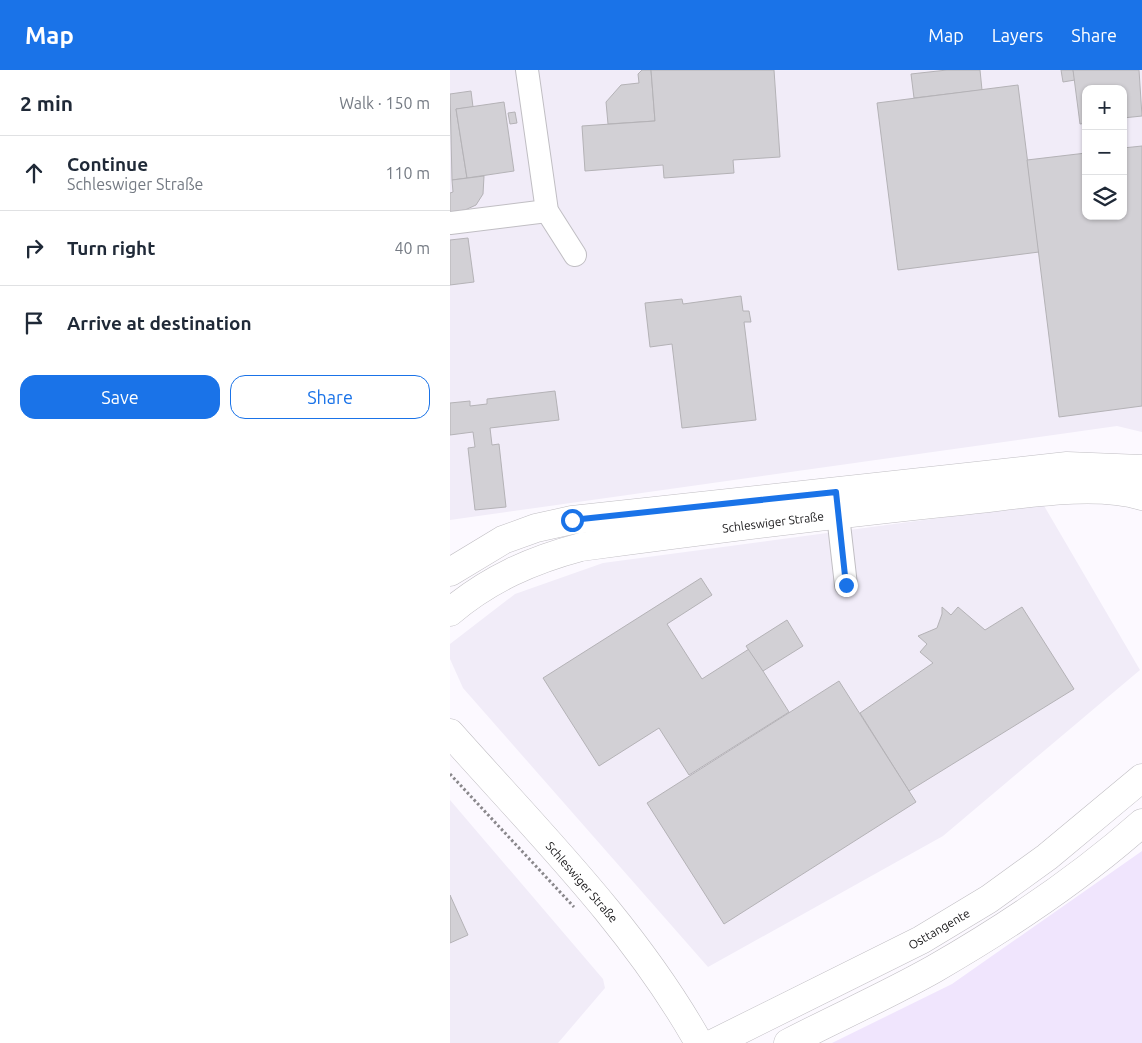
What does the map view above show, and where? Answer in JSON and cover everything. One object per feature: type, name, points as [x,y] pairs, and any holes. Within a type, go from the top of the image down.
[{"type":"main road","name":"Schleswiger Straße","points":[[450,612],[470,595],[519,568],[549,555],[581,547],[1067,466],[1142,468]]},
{"type":"main road","name":"Schleswiger Straße","points":[[450,572],[503,540],[536,528],[572,520],[1068,490],[1129,492],[1142,496]]},
{"type":"main road","name":"Schleswiger Straße","points":[[450,733],[593,893],[656,972],[699,1043]]},
{"type":"main road","name":"Osttangente","points":[[714,1043],[921,940],[989,900],[1047,857],[1142,778]]},
{"type":"main road","points":[[788,1043],[933,969],[1008,924],[1074,878],[1142,823]]},
{"type":"lane","points":[[527,70],[547,211],[575,255]]},
{"type":"lane","points":[[450,223],[547,211]]},
{"type":"lane","points":[[837,503],[846,585]]},
{"type":"path","points":[[450,774],[577,910]]},
{"type":"shaded area","points":[[450,70],[1142,70],[1142,432],[1117,426],[450,520]]},
{"type":"shaded area","points":[[1043,504],[1140,670],[943,836],[708,967],[463,688],[450,659],[450,644],[515,594],[603,563]]},
{"type":"shaded area","points":[[450,800],[603,979],[605,988],[558,1043],[450,1043]]},
{"type":"shaded area","points":[[1142,851],[1142,1043],[832,1043],[952,984]]},
{"type":"building","points":[[642,70],[651,70],[655,121],[608,124],[606,102],[621,85],[639,83],[638,74]]},
{"type":"building","points":[[651,70],[774,70],[780,157],[733,160],[734,173],[664,178],[663,165],[585,171],[582,126],[655,121]]},
{"type":"building","points":[[947,70],[980,70],[982,90],[914,98],[911,74]]},
{"type":"building","points":[[1061,70],[1073,70],[1075,80],[1063,82]]},
{"type":"building","points":[[1073,70],[1139,70],[1142,116],[1127,118],[1127,85],[1082,85],[1082,124],[1080,124]]},
{"type":"building","points":[[1018,85],[1039,252],[898,270],[877,103]]},
{"type":"building","points":[[471,91],[473,107],[456,109],[467,178],[452,180],[450,94]]},
{"type":"building","points":[[504,102],[514,171],[467,178],[456,109]]},
{"type":"building","points":[[515,112],[517,123],[510,124],[508,113]]},
{"type":"building","points":[[1142,146],[1142,406],[1059,417],[1027,160],[1082,153],[1082,220],[1127,220],[1127,148]]},
{"type":"building","points":[[484,176],[483,194],[476,205],[465,210],[450,212],[450,193],[453,192],[452,180]]},
{"type":"building","points":[[468,238],[474,282],[450,285],[450,240]]},
{"type":"building","points":[[741,296],[743,311],[749,311],[751,322],[744,322],[756,420],[682,428],[672,344],[650,347],[645,303],[682,299],[683,304]]},
{"type":"building","points":[[555,391],[559,420],[490,428],[492,445],[499,444],[506,507],[475,510],[468,448],[475,447],[473,432],[450,435],[450,403],[470,401],[470,406],[487,404],[487,399]]},
{"type":"building","points":[[701,578],[712,595],[667,624],[702,679],[749,649],[789,712],[689,775],[659,728],[599,766],[543,678]]},
{"type":"building","points":[[942,607],[951,615],[958,607],[985,630],[1022,607],[1074,689],[909,791],[860,713],[933,663],[920,652],[927,644],[918,636],[937,628],[942,614]]},
{"type":"building","points":[[787,620],[803,646],[763,671],[746,646]]},
{"type":"building","points":[[839,681],[916,802],[724,924],[647,803]]},
{"type":"building","points":[[450,895],[468,935],[450,943]]},
{"type":"route","points":[[572,520],[836,492],[846,585]]}]
